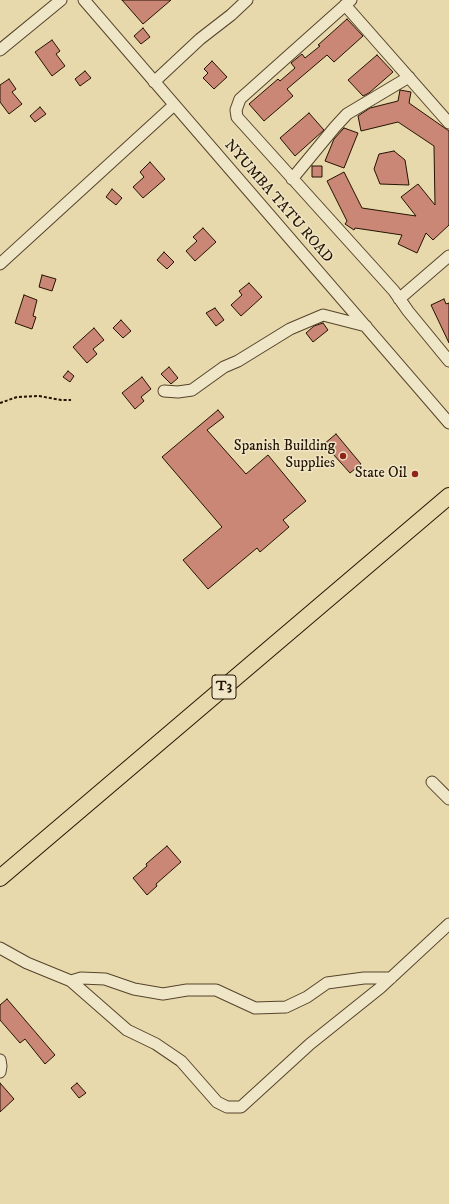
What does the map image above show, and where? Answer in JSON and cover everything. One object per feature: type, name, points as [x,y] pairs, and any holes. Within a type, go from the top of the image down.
[{"type":"highway","name":"T3","points":[[0,878],[449,496]]},
{"type":"street","points":[[0,50],[61,0]]},
{"type":"street","name":"NYUMBA TATU ROAD","points":[[84,0],[449,423]]},
{"type":"street","points":[[154,82],[200,39],[231,15],[247,0]]},
{"type":"street","points":[[449,123],[348,3],[240,100],[236,110],[237,117],[243,125],[399,299],[449,361]]},
{"type":"street","points":[[292,179],[347,114],[409,77]]},
{"type":"street","points":[[0,264],[174,105]]},
{"type":"street","points":[[399,299],[449,256]]},
{"type":"street","points":[[164,391],[178,392],[192,390],[224,367],[238,361],[290,329],[323,316],[366,326]]},
{"type":"street","points":[[432,782],[449,799]]},
{"type":"street","points":[[0,948],[27,963],[71,981],[127,1030],[156,1044],[182,1061],[217,1102],[227,1107],[241,1107],[310,1044],[391,978],[449,924]]},
{"type":"street","points":[[71,981],[82,978],[105,979],[134,989],[163,994],[186,990],[216,990],[255,1008],[286,1007],[308,997],[327,983],[364,978],[391,978]]},
{"type":"street","points":[[0,1060],[2,1066],[0,1072]]},
{"type":"path","points":[[0,403],[17,397],[39,396],[61,400],[71,400]]},
{"type":"building","points":[[122,0],[171,0],[143,24]]},
{"type":"building","points":[[347,19],[363,36],[334,62],[327,55],[287,89],[293,96],[264,121],[249,104],[278,79],[280,81],[295,68],[291,63],[302,54],[305,58],[320,46],[318,45]]},
{"type":"building","points":[[143,28],[150,37],[141,44],[134,36]]},
{"type":"building","points":[[52,40],[60,51],[56,54],[65,66],[52,76],[35,52]]},
{"type":"building","points":[[377,55],[393,72],[369,93],[363,96],[348,80]]},
{"type":"building","points":[[212,61],[227,77],[214,89],[203,78],[208,73],[204,69]]},
{"type":"building","points":[[85,71],[91,78],[80,86],[75,79]]},
{"type":"building","points":[[9,79],[16,89],[12,92],[22,104],[9,114],[0,102],[0,85]]},
{"type":"building","points":[[400,90],[411,92],[409,103],[449,131],[449,225],[433,240],[426,233],[417,253],[398,244],[402,235],[355,228],[354,230],[345,224],[347,221],[327,181],[344,172],[362,208],[416,216],[401,197],[418,184],[435,205],[434,146],[398,122],[361,131],[358,116],[370,108],[398,101]]},
{"type":"building","points":[[40,107],[46,114],[35,122],[30,116]]},
{"type":"building","points":[[309,113],[324,130],[295,156],[280,138]]},
{"type":"building","points":[[344,128],[358,133],[344,168],[325,161],[334,139]]},
{"type":"building","points":[[394,151],[405,160],[409,185],[380,184],[374,169],[379,154]]},
{"type":"building","points":[[150,162],[165,179],[143,198],[133,187],[144,177],[140,172]]},
{"type":"building","points":[[312,166],[322,166],[322,177],[312,177]]},
{"type":"building","points":[[112,189],[122,198],[116,205],[106,197]]},
{"type":"building","points":[[203,228],[216,242],[195,261],[186,251],[197,241],[193,237]]},
{"type":"building","points":[[164,252],[174,262],[167,269],[157,260]]},
{"type":"building","points":[[42,275],[56,279],[52,291],[39,287]]},
{"type":"building","points":[[249,283],[262,297],[241,316],[231,305],[242,295],[239,291]]},
{"type":"building","points":[[24,295],[37,300],[33,316],[36,317],[32,329],[15,323]]},
{"type":"building","points":[[444,299],[446,304],[449,303],[449,343],[431,305]]},
{"type":"building","points":[[215,308],[224,320],[216,326],[206,313]]},
{"type":"building","points":[[121,320],[131,331],[123,338],[113,328]]},
{"type":"building","points":[[323,323],[328,330],[313,342],[306,333],[314,326]]},
{"type":"building","points":[[94,328],[104,340],[93,349],[97,354],[87,363],[73,347]]},
{"type":"building","points":[[169,367],[178,378],[171,384],[161,374]]},
{"type":"building","points":[[68,371],[74,376],[70,382],[63,377]]},
{"type":"building","points":[[142,377],[151,389],[141,397],[144,401],[135,409],[122,393]]},
{"type":"building","points":[[218,410],[224,417],[207,430],[246,474],[268,455],[306,501],[283,520],[289,527],[260,552],[257,548],[208,589],[183,560],[222,527],[162,457]]},
{"type":"building","points":[[336,434],[361,464],[350,473],[324,444]]},
{"type":"building","points":[[167,846],[181,862],[156,884],[157,886],[147,895],[133,878],[147,866],[146,864]]},
{"type":"building","points":[[7,999],[55,1055],[45,1064],[25,1039],[20,1043],[0,1020],[0,1005]]},
{"type":"building","points":[[0,1083],[14,1099],[0,1112]]},
{"type":"building","points":[[77,1083],[86,1093],[79,1098],[71,1088]]},
{"type":"place","name":"Spanish Building Supplies","points":[[343,456]]},
{"type":"place","name":"State Oil","points":[[415,474]]}]
